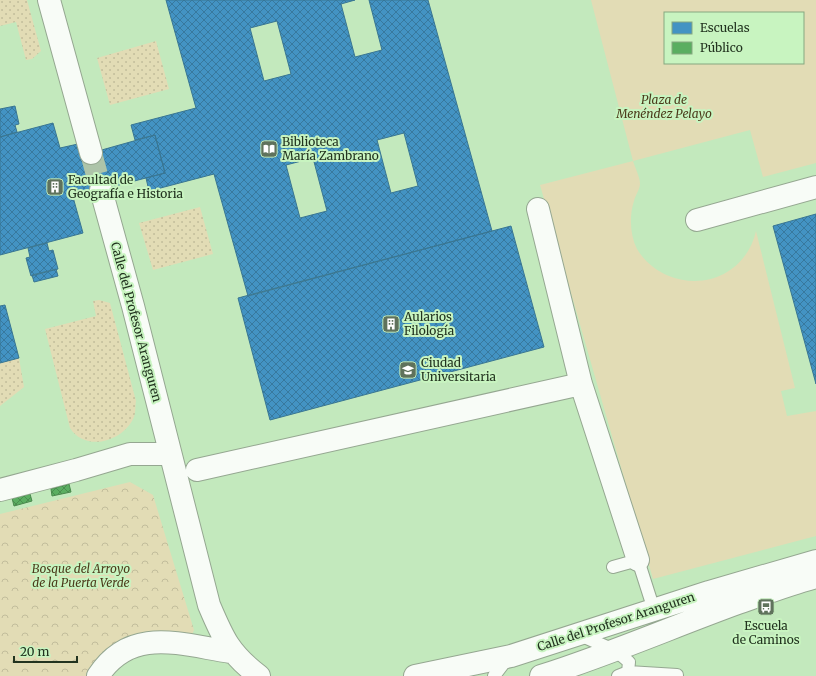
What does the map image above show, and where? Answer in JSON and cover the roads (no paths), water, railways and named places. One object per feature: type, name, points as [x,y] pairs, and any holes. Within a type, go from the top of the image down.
[{"type":"street","points":[[49,0],[91,152]]},
{"type":"street","points":[[697,220],[816,187]]},
{"type":"street","name":"Calle del Profesor Aranguren","points":[[101,190],[133,306],[209,604],[231,652],[243,664],[259,676]]},
{"type":"street","points":[[538,209],[581,384],[638,560]]},
{"type":"street","points":[[197,470],[581,384]]},
{"type":"street","points":[[0,490],[130,454],[170,454]]},
{"type":"street","name":"Calle del Profesor Aranguren","points":[[415,676],[511,656],[654,610],[816,561]]},
{"type":"street","name":"Calle del Profesor Aranguren","points":[[540,676],[616,650],[796,582],[816,577]]},
{"type":"street","points":[[98,676],[115,656],[134,646],[152,642],[174,642],[231,652]]},
{"type":"lane","points":[[613,567],[638,560],[654,610]]},
{"type":"lane","points":[[580,635],[616,650],[629,662],[623,674],[677,675]]},
{"type":"lane","points":[[494,676],[499,667],[511,656]]},
{"type":"tunnel","points":[[91,153],[101,190]]},
{"type":"place","name":"Biblioteca María Zambrano","points":[[269,149]]},
{"type":"place","name":"Facultad de Geografía e Historia","points":[[55,187]]},
{"type":"place","name":"Aularios Filología","points":[[391,324]]},
{"type":"place","name":"Ciudad Universitaria","points":[[408,370]]},
{"type":"place","name":"Escuela de Caminos","points":[[766,607]]},
{"type":"park label","name":"Plaza de Menéndez Pelayo","points":[[664,107]]},
{"type":"park label","name":"Bosque del Arroyo de la Puerta Verde","points":[[81,576]]}]
